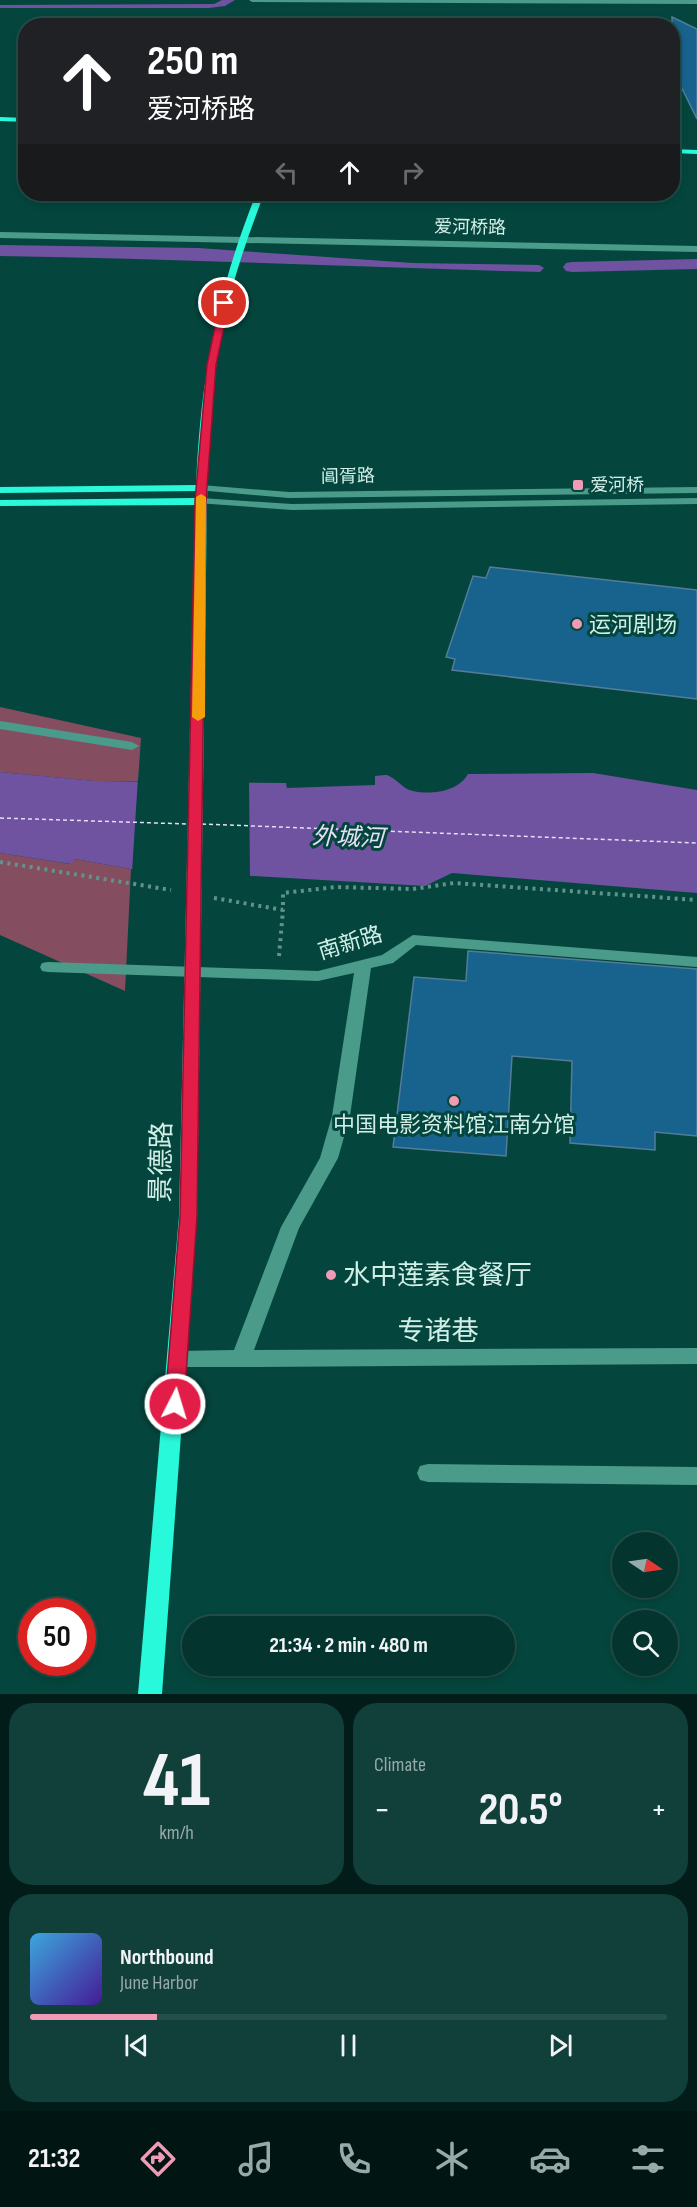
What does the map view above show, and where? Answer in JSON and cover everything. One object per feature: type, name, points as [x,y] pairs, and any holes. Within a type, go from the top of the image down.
[{"type":"main road","points":[[0,119],[18,120]]},
{"type":"main road","points":[[0,126],[18,127]]},
{"type":"main road","points":[[680,144],[697,145]]},
{"type":"main road","points":[[680,151],[697,152]]},
{"type":"main road","points":[[201,495],[211,365],[219,321],[241,243],[257,201]]},
{"type":"main road","name":"阊胥路","points":[[0,490],[201,495]]},
{"type":"main road","name":"阊胥路","points":[[0,504],[201,495]]},
{"type":"main road","name":"景德路","points":[[150,1694],[188,1216],[201,495]]},
{"type":"street","points":[[252,0],[697,2]]},
{"type":"street","name":"爱河桥路","points":[[0,235],[241,243],[697,249]]},
{"type":"street","name":"阊胥路","points":[[201,495],[697,489]]},
{"type":"street","name":"阊胥路","points":[[201,495],[292,507],[697,501]]},
{"type":"street","points":[[0,726],[132,746]]},
{"type":"street","name":"南新路","points":[[48,967],[318,976],[387,959],[413,940],[697,962]]},
{"type":"street","points":[[241,1359],[290,1227],[329,1158],[341,1116],[363,965]]},
{"type":"street","name":"专诸巷","points":[[178,1359],[697,1356]]},
{"type":"street","points":[[428,1473],[697,1476]]},
{"type":"path","points":[[0,862],[178,892]]},
{"type":"path","points":[[278,975],[283,893],[340,886],[394,890],[436,889],[454,883],[697,900]]},
{"type":"path","points":[[213,898],[283,910]]},
{"type":"shaded area","points":[[0,707],[141,738],[138,781],[94,781],[0,772]]},
{"type":"shaded area","points":[[0,853],[70,864],[75,859],[131,869],[125,991],[0,935]]},
{"type":"water","points":[[222,0],[235,0],[225,6],[209,8],[0,8],[0,5],[214,4]]},
{"type":"water","points":[[0,245],[198,248],[413,263],[539,265],[544,268],[540,272],[0,256]]},
{"type":"water","points":[[697,260],[697,267],[581,271],[575,267],[579,265]]},
{"type":"water","name":"外城河","points":[[0,772],[95,781],[286,783],[287,788],[375,785],[375,776],[386,775],[409,790],[428,793],[443,791],[458,785],[468,774],[593,773],[697,790],[697,893],[452,873],[425,886],[131,869],[75,859],[71,864],[0,853]]},
{"type":"pier","points":[[138,778],[249,779],[250,879],[132,872]]},
{"type":"building","points":[[680,21],[697,29],[697,119],[680,84]]},
{"type":"building","name":"运河剧场","points":[[490,567],[697,590],[697,699],[452,670],[455,659],[446,657],[473,576],[486,578]]},
{"type":"building","points":[[468,951],[697,969],[697,1136],[655,1132],[655,1150],[570,1143],[572,1061],[512,1056],[506,1156],[393,1147],[414,977],[466,981]]},
{"type":"waterway","points":[[572,267],[697,264]]},
{"type":"ferry route","points":[[0,818],[188,824]]},
{"type":"ferry route","points":[[202,824],[697,843]]},
{"type":"slow traffic","points":[[198,717],[201,497]]},
{"type":"place","name":"爱河桥","points":[[578,485]]},
{"type":"place","name":"运河剧场","points":[[577,624]]},
{"type":"place","name":"中国电影资料馆江南分馆","points":[[454,1101]]},
{"type":"place","name":"水中莲素食餐厅","points":[[331,1275]]},
{"type":"route","points":[[175,1404],[188,1216],[201,501],[211,365],[224,303]]}]
